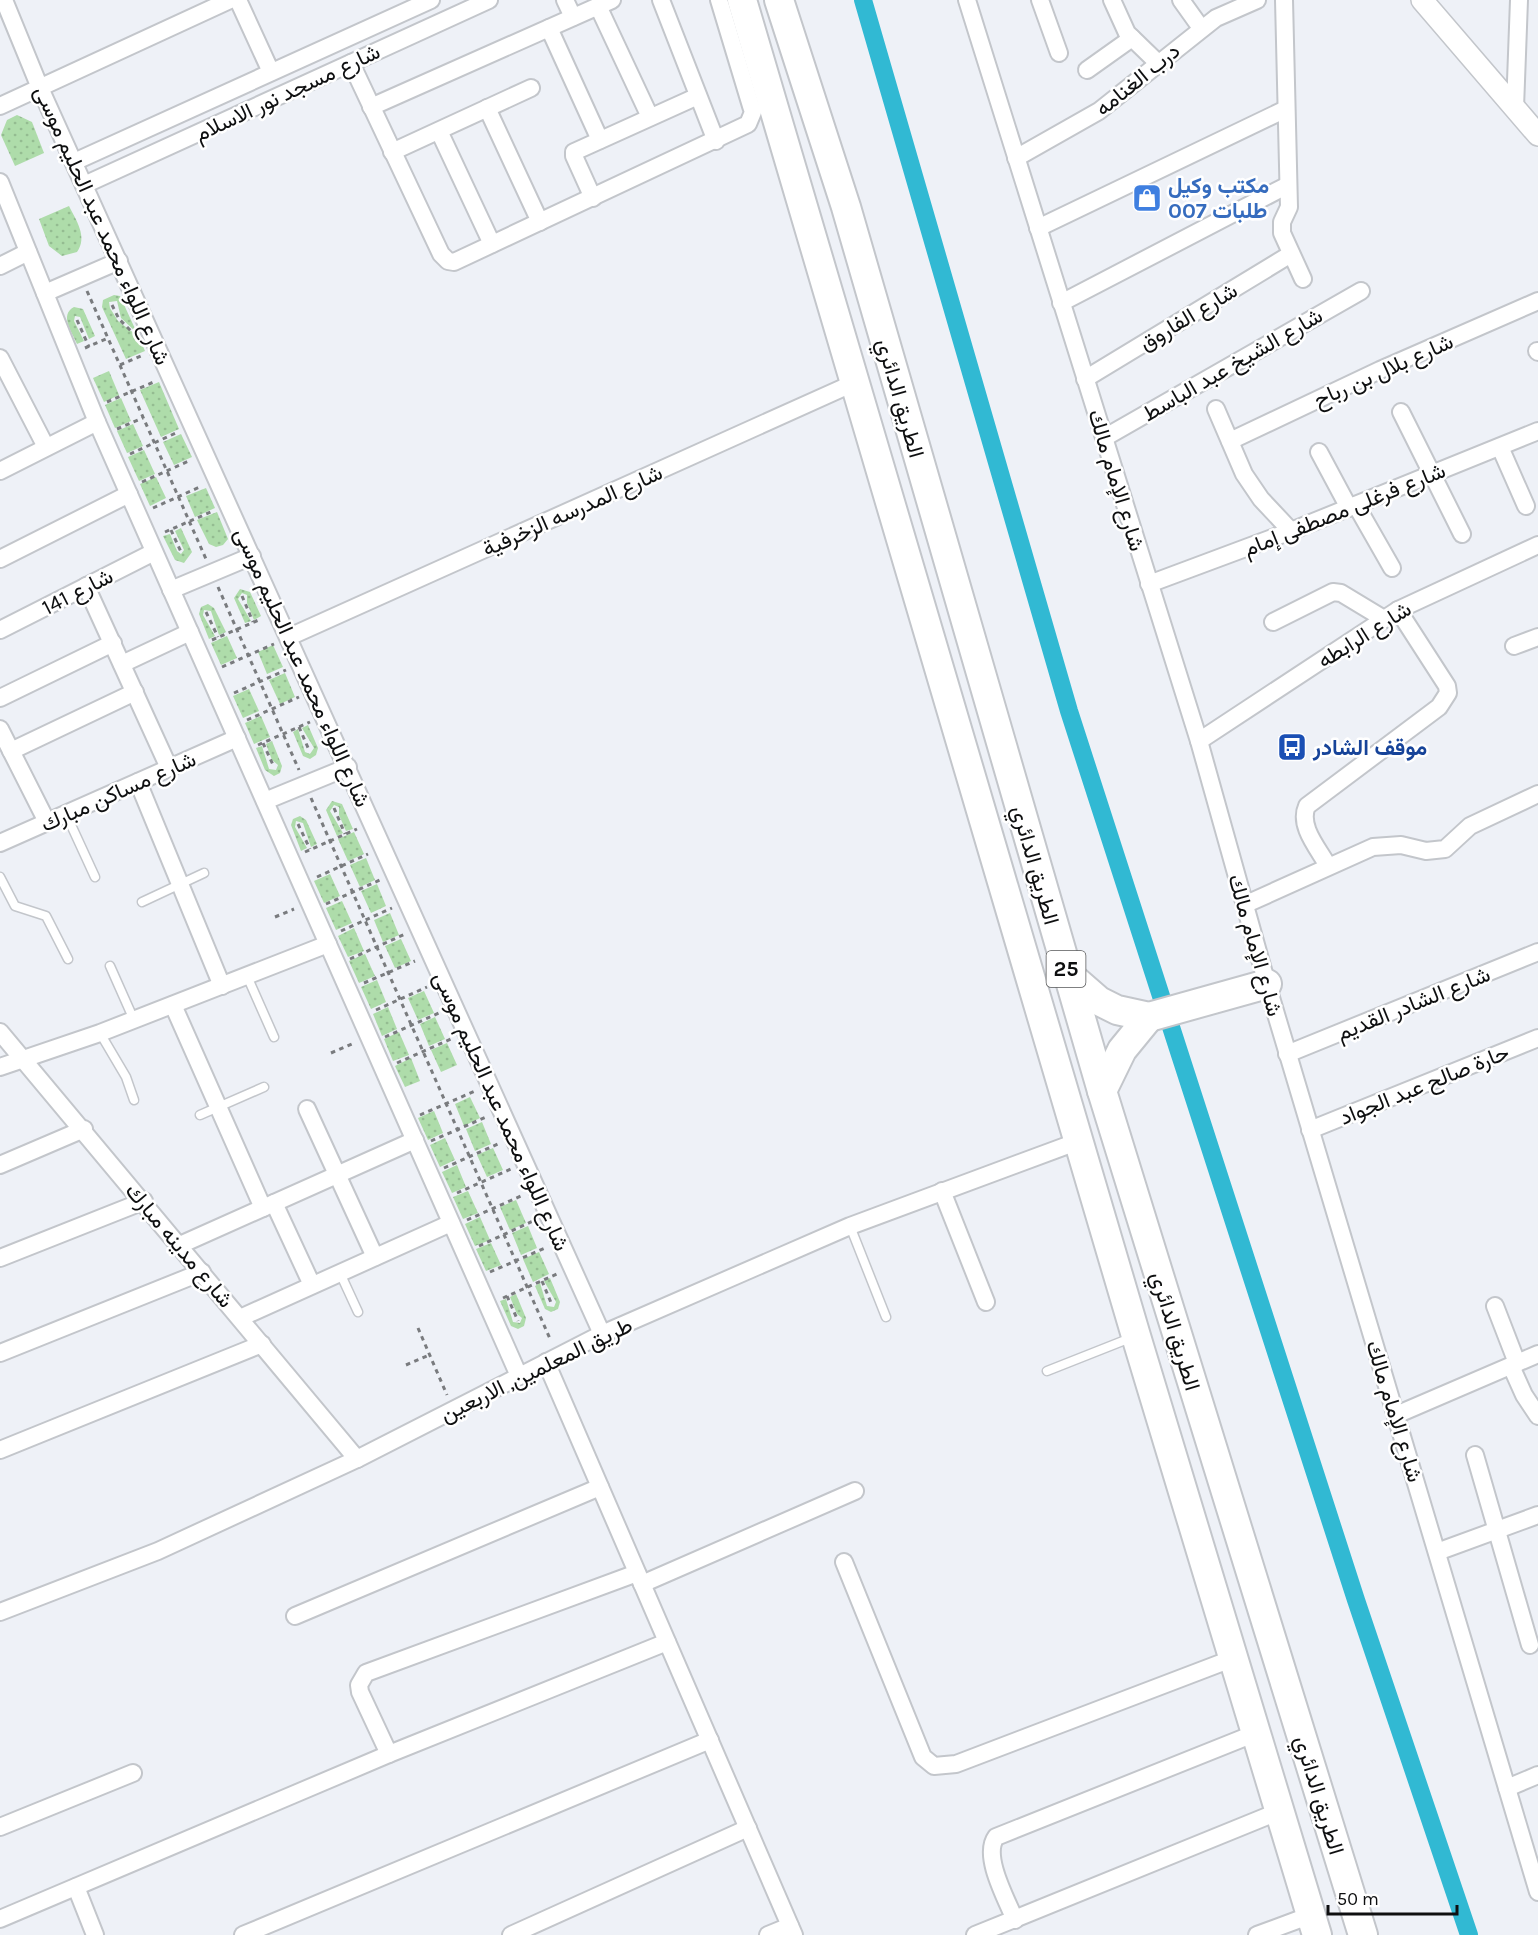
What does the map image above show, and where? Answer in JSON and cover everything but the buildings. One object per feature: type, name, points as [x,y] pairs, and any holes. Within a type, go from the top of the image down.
[{"type":"highway","name":"الطريق الدائري","points":[[742,0],[1136,1336],[1314,1925]]},
{"type":"highway","name":"الطريق الدائري","points":[[779,0],[846,207],[1102,1091],[1363,1935]]},
{"type":"highway","points":[[807,223],[815,226],[830,224],[842,214],[846,207]]},
{"type":"highway","points":[[830,297],[836,282],[843,277],[852,276],[867,282]]},
{"type":"highway","points":[[1067,973],[1098,1001],[1118,1010],[1149,1017],[1266,984]]},
{"type":"highway","points":[[1102,1091],[1122,1050],[1149,1017]]},
{"type":"street","name":"شارع اللواء محمد عبد الحليم موسى","points":[[4,0],[40,88],[602,1334]]},
{"type":"street","points":[[0,106],[230,0]]},
{"type":"street","points":[[238,0],[271,72]]},
{"type":"street","name":"شارع مسجد نور الاسلام","points":[[74,162],[431,0]]},
{"type":"street","name":"شارع مسجد نور الاسلام","points":[[84,185],[489,0]]},
{"type":"street","points":[[565,0],[573,17]]},
{"type":"street","points":[[661,0],[716,141]]},
{"type":"street","points":[[351,63],[444,259],[454,262],[744,129],[753,112],[719,0]]},
{"type":"street","name":"شارع الإمام مالك","points":[[967,0],[1198,741],[1266,984],[1507,1788],[1535,1873],[1538,1892]]},
{"type":"street","points":[[1041,0],[1059,53]]},
{"type":"street","points":[[1112,0],[1122,25],[1158,63]]},
{"type":"street","points":[[1181,0],[1201,28]]},
{"type":"street","name":"درب الغنامه","points":[[1016,158],[1099,111],[1201,28],[1233,9],[1257,0]]},
{"type":"street","points":[[1284,0],[1289,207],[1282,227],[1303,279]]},
{"type":"street","points":[[1422,0],[1538,135]]},
{"type":"street","points":[[1515,108],[1519,0]]},
{"type":"street","points":[[371,107],[605,3],[650,117]]},
{"type":"street","points":[[549,28],[600,140]]},
{"type":"street","points":[[1088,70],[1132,38]]},
{"type":"street","points":[[392,152],[531,88]]},
{"type":"street","points":[[593,198],[573,155],[576,151],[698,96]]},
{"type":"street","points":[[487,108],[540,222]]},
{"type":"street","points":[[1038,228],[1286,109]]},
{"type":"street","points":[[438,131],[492,244]]},
{"type":"street","points":[[0,185],[97,422],[519,1376]]},
{"type":"street","points":[[1061,303],[1288,185]]},
{"type":"street","points":[[0,266],[28,252]]},
{"type":"street","name":"شارع الفاروق","points":[[1085,378],[1291,254]]},
{"type":"street","points":[[45,293],[119,261]]},
{"type":"street","name":"شارع الشيخ عبد الباسط","points":[[1104,438],[1361,291]]},
{"type":"street","name":"شارع بلال بن رباح","points":[[1230,441],[1380,370],[1538,301]]},
{"type":"street","points":[[0,358],[46,447]]},
{"type":"street","name":"شارع المدرسه الزخرفية","points":[[289,637],[856,382]]},
{"type":"street","points":[[1216,409],[1252,486],[1291,531]]},
{"type":"street","points":[[1401,412],[1462,534]]},
{"type":"street","points":[[0,471],[97,422]]},
{"type":"street","name":"شارع فرغلى مصطفى إمام","points":[[1149,584],[1353,507],[1538,431]]},
{"type":"street","points":[[1500,447],[1526,506]]},
{"type":"street","points":[[1319,452],[1392,568]]},
{"type":"street","points":[[0,559],[128,491]]},
{"type":"street","name":"شارع الرابطه","points":[[1198,741],[1391,614],[1538,545]]},
{"type":"street","name":"شارع 141","points":[[0,630],[87,586],[152,546]]},
{"type":"street","points":[[171,590],[252,556]]},
{"type":"street","points":[[87,586],[169,768]]},
{"type":"street","points":[[1273,622],[1333,592],[1341,593],[1391,614],[1447,686],[1448,693],[1439,707],[1307,806],[1303,815],[1305,826],[1328,866]]},
{"type":"street","points":[[1514,646],[1538,637]]},
{"type":"street","points":[[122,664],[194,640]]},
{"type":"street","points":[[0,698],[113,643]]},
{"type":"street","points":[[47,822],[4,739],[135,692]]},
{"type":"street","name":"شارع مساكن مبارك","points":[[0,843],[237,739]]},
{"type":"street","points":[[265,801],[348,767]]},
{"type":"street","points":[[138,782],[222,986]]},
{"type":"street","points":[[1244,905],[1364,849],[1382,845],[1401,845],[1426,851],[1445,849],[1470,826],[1538,794]]},
{"type":"street","points":[[0,1067],[173,1005],[327,941]]},
{"type":"street","name":"شارع الشادر القديم","points":[[1287,1054],[1538,952]]},
{"type":"street","points":[[173,1005],[219,1108],[268,1206],[312,1285]]},
{"type":"street","name":"شارع مدينه مبارك","points":[[0,1032],[84,1129],[357,1459]]},
{"type":"street","name":"حارة صالح عبد الجواد","points":[[1310,1130],[1538,1038]]},
{"type":"street","points":[[307,1109],[375,1257]]},
{"type":"street","points":[[0,1165],[84,1129]]},
{"type":"street","name":"طريق المعلمين, الاربعين","points":[[0,1612],[158,1551],[357,1459],[602,1334],[850,1226],[1079,1141]]},
{"type":"street","points":[[180,1245],[337,1175],[416,1143]]},
{"type":"street","points":[[942,1191],[986,1302]]},
{"type":"street","points":[[0,1258],[144,1201]]},
{"type":"street","points":[[240,1317],[452,1224]]},
{"type":"street","points":[[0,1353],[202,1272]]},
{"type":"street","points":[[1495,1306],[1524,1395],[1538,1416]]},
{"type":"street","points":[[0,1450],[262,1344]]},
{"type":"street","points":[[1396,1415],[1538,1354]]},
{"type":"street","points":[[552,1359],[600,1487],[792,1930],[768,1935]]},
{"type":"street","points":[[1475,1455],[1530,1645]]},
{"type":"street","points":[[295,1616],[600,1487]]},
{"type":"street","points":[[389,1754],[360,1692],[361,1678],[366,1673],[640,1579],[855,1491]]},
{"type":"street","points":[[1437,1552],[1538,1515]]},
{"type":"street","points":[[844,1562],[923,1757],[934,1766],[957,1764],[1234,1659]]},
{"type":"street","points":[[0,1919],[389,1754],[667,1642]]},
{"type":"street","points":[[1015,1920],[991,1860],[990,1848],[996,1837],[1256,1733]]},
{"type":"street","points":[[243,1935],[710,1740]]},
{"type":"street","points":[[0,1827],[133,1773]]},
{"type":"street","points":[[1507,1788],[1538,1775]]},
{"type":"street","points":[[975,1935],[1280,1811]]},
{"type":"street","points":[[511,1935],[748,1828]]},
{"type":"street","points":[[76,1887],[95,1935]]},
{"type":"street","points":[[1257,1935],[1314,1925]]},
{"type":"lane","points":[[66,814],[95,877]]},
{"type":"lane","points":[[142,902],[204,873]]},
{"type":"lane","points":[[0,877],[15,906],[41,914],[49,920],[68,959]]},
{"type":"lane","points":[[110,966],[134,1020]]},
{"type":"lane","points":[[247,976],[274,1037]]},
{"type":"lane","points":[[100,1033],[126,1077],[134,1100]]},
{"type":"lane","points":[[200,1116],[264,1087]]},
{"type":"lane","points":[[850,1226],[886,1317]]},
{"type":"lane","points":[[340,1273],[358,1312]]},
{"type":"lane","points":[[1047,1371],[1136,1336]]},
{"type":"path","points":[[81,277],[527,1287],[552,1359]]},
{"type":"path","points":[[77,320],[89,347]]},
{"type":"path","points":[[70,355],[108,338]]},
{"type":"path","points":[[120,365],[158,348]]},
{"type":"path","points":[[97,422],[132,392],[170,374]]},
{"type":"path","points":[[97,422],[143,418]]},
{"type":"path","points":[[114,461],[193,426]]},
{"type":"path","points":[[128,491],[206,453]]},
{"type":"path","points":[[138,514],[218,479]]},
{"type":"path","points":[[152,546],[171,530],[229,504]]},
{"type":"path","points":[[171,530],[181,552]]},
{"type":"path","points":[[242,596],[253,622]]},
{"type":"path","points":[[194,640],[218,638],[277,611]]},
{"type":"path","points":[[206,612],[218,638]]},
{"type":"path","points":[[208,673],[289,637]]},
{"type":"path","points":[[220,699],[301,663]]},
{"type":"path","points":[[237,739],[272,709],[313,690]]},
{"type":"path","points":[[237,739],[263,743],[325,716]]},
{"type":"path","points":[[299,727],[309,750]]},
{"type":"path","points":[[263,743],[274,767]]},
{"type":"path","points":[[334,808],[345,834]]},
{"type":"path","points":[[290,858],[373,822]]},
{"type":"path","points":[[298,824],[310,850]]},
{"type":"path","points":[[301,884],[384,848]]},
{"type":"path","points":[[275,917],[311,907],[396,874]]},
{"type":"path","points":[[327,941],[365,920],[408,901]]},
{"type":"path","points":[[337,965],[420,928]]},
{"type":"path","points":[[348,990],[432,954]]},
{"type":"path","points":[[360,1017],[443,980]]},
{"type":"path","points":[[332,1053],[411,1025],[455,1006]]},
{"type":"path","points":[[383,1068],[466,1032]]},
{"type":"path","points":[[406,1121],[490,1084]]},
{"type":"path","points":[[416,1143],[501,1110]]},
{"type":"path","points":[[430,1174],[513,1137]]},
{"type":"path","points":[[441,1200],[525,1163]]},
{"type":"path","points":[[452,1224],[537,1189]]},
{"type":"path","points":[[465,1252],[548,1214]]},
{"type":"path","points":[[476,1278],[560,1241]]},
{"type":"path","points":[[488,1304],[572,1267]]},
{"type":"path","points":[[542,1281],[552,1305]]},
{"type":"path","points":[[507,1296],[518,1321]]},
{"type":"path","points":[[418,1328],[453,1410]]},
{"type":"path","points":[[406,1365],[429,1355]]},
{"type":"green space","points":[[17,115],[32,122],[44,153],[15,166],[1,135],[7,120]]},
{"type":"green space","points":[[69,206],[78,223],[81,240],[77,252],[62,256],[49,246],[39,219]]},
{"type":"green space","points":[[114,295],[120,296],[137,333],[121,318],[117,301],[109,302],[110,308],[118,321],[139,337],[145,351],[126,359],[102,307],[103,300]]},
{"type":"green space","points":[[74,307],[83,309],[95,336],[89,339],[80,317],[75,316],[74,321],[84,341],[77,344],[67,319],[67,314]]},
{"type":"green space","points":[[109,371],[119,395],[104,402],[93,378]]},
{"type":"green space","points":[[159,382],[179,429],[161,437],[140,390]]},
{"type":"green space","points":[[121,398],[131,421],[115,428],[105,405]]},
{"type":"green space","points":[[133,424],[143,446],[127,453],[117,431]]},
{"type":"green space","points":[[181,434],[192,457],[174,465],[163,442]]},
{"type":"green space","points":[[144,450],[155,474],[139,481],[128,457]]},
{"type":"green space","points":[[156,477],[166,498],[150,506],[140,484]]},
{"type":"green space","points":[[206,488],[215,508],[195,517],[186,496]]},
{"type":"green space","points":[[217,512],[228,539],[223,545],[216,547],[209,544],[197,520]]},
{"type":"green space","points":[[181,528],[192,552],[184,563],[175,560],[163,536],[170,534],[177,551],[181,554],[184,550],[175,531]]},
{"type":"green space","points":[[240,589],[250,592],[261,616],[254,620],[247,603],[247,595],[242,593],[238,599],[251,621],[245,623],[234,598]]},
{"type":"green space","points":[[208,604],[214,608],[226,632],[219,635],[211,611],[204,610],[203,615],[215,636],[209,639],[199,614],[201,607]]},
{"type":"green space","points":[[227,636],[237,658],[221,665],[211,643]]},
{"type":"green space","points":[[273,645],[283,667],[267,674],[258,652]]},
{"type":"green space","points":[[285,673],[295,697],[280,704],[269,680]]},
{"type":"green space","points":[[249,689],[259,711],[243,718],[233,696]]},
{"type":"green space","points":[[261,716],[270,737],[254,744],[245,723]]},
{"type":"green space","points":[[308,725],[318,748],[316,755],[310,759],[303,756],[293,732],[298,729],[305,752],[310,754],[314,748],[302,728]]},
{"type":"green space","points":[[272,741],[282,766],[280,773],[274,776],[265,770],[256,748],[262,746],[269,769],[276,770],[278,765],[272,760],[266,744]]},
{"type":"green space","points":[[332,801],[342,804],[353,829],[346,831],[339,815],[339,807],[334,805],[330,811],[343,833],[337,836],[326,810]]},
{"type":"green space","points":[[300,816],[306,820],[317,844],[311,847],[303,823],[296,821],[295,827],[307,848],[301,851],[291,825],[293,819]]},
{"type":"green space","points":[[354,832],[364,854],[348,861],[338,839]]},
{"type":"green space","points":[[366,858],[375,880],[360,887],[350,865]]},
{"type":"green space","points":[[330,874],[340,896],[324,903],[314,881]]},
{"type":"green space","points":[[377,884],[386,906],[371,913],[361,891]]},
{"type":"green space","points":[[342,901],[352,923],[336,930],[326,908]]},
{"type":"green space","points":[[390,913],[399,935],[383,942],[374,920]]},
{"type":"green space","points":[[354,928],[364,951],[348,957],[338,936]]},
{"type":"green space","points":[[401,939],[411,961],[395,968],[385,946]]},
{"type":"green space","points":[[365,954],[375,976],[359,983],[349,961]]},
{"type":"green space","points":[[377,980],[386,1002],[371,1009],[361,987]]},
{"type":"green space","points":[[424,991],[434,1013],[418,1020],[408,998]]},
{"type":"green space","points":[[388,1007],[397,1029],[382,1036],[373,1014]]},
{"type":"green space","points":[[435,1017],[445,1039],[429,1046],[420,1024]]},
{"type":"green space","points":[[399,1032],[409,1055],[393,1061],[384,1039]]},
{"type":"green space","points":[[447,1043],[457,1065],[441,1072],[431,1050]]},
{"type":"green space","points":[[411,1058],[420,1081],[405,1087],[395,1066]]},
{"type":"green space","points":[[470,1097],[480,1118],[464,1126],[455,1104]]},
{"type":"green space","points":[[434,1111],[443,1133],[428,1140],[418,1118]]},
{"type":"green space","points":[[482,1122],[491,1144],[475,1151],[466,1129]]},
{"type":"green space","points":[[445,1138],[455,1160],[440,1167],[430,1145]]},
{"type":"green space","points":[[493,1148],[503,1170],[487,1177],[477,1155]]},
{"type":"green space","points":[[457,1165],[466,1187],[452,1193],[442,1172]]},
{"type":"green space","points":[[468,1191],[478,1213],[463,1219],[453,1197]]},
{"type":"green space","points":[[516,1200],[526,1223],[510,1230],[500,1207]]},
{"type":"green space","points":[[480,1217],[490,1240],[475,1246],[465,1224]]},
{"type":"green space","points":[[528,1226],[537,1248],[521,1255],[512,1233]]},
{"type":"green space","points":[[491,1243],[501,1265],[486,1271],[476,1249]]},
{"type":"green space","points":[[539,1252],[549,1274],[533,1282],[523,1259]]},
{"type":"green space","points":[[550,1278],[560,1302],[558,1309],[551,1312],[545,1309],[535,1286],[540,1283],[547,1306],[554,1307],[556,1302],[544,1281]]},
{"type":"green space","points":[[516,1294],[526,1318],[524,1326],[518,1329],[511,1326],[500,1301],[506,1299],[513,1322],[520,1323],[522,1318],[517,1314],[510,1297]]},
{"type":"waterway","points":[[863,0],[1069,711],[1356,1600],[1469,1935]]},
{"type":"place","name":"مكتب وكيل طلبات 007","points":[[1147,198]]},
{"type":"place","name":"موقف الشادر","points":[[1292,747]]}]
